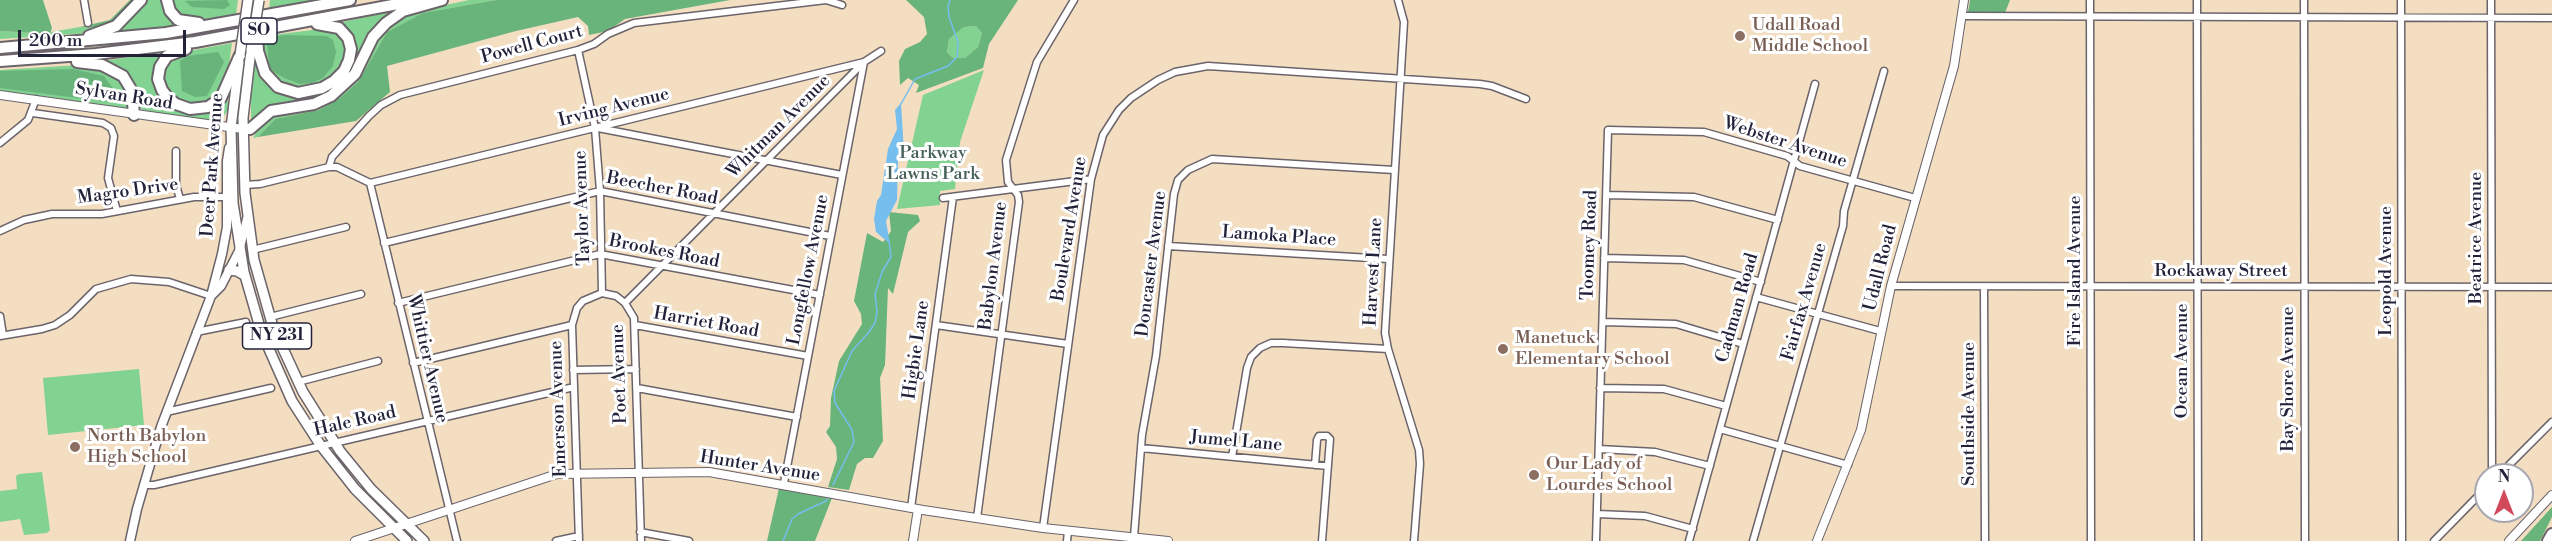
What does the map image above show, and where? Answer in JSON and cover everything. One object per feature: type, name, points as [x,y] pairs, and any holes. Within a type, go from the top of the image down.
[{"type":"highway","points":[[43,45],[108,31],[123,21],[141,0]]},
{"type":"highway","points":[[167,0],[171,14],[182,21],[227,24]]},
{"type":"highway","points":[[308,9],[326,0]]},
{"type":"highway","name":"SO","points":[[0,48],[125,38],[227,24],[350,0]]},
{"type":"highway","name":"SO","points":[[0,61],[116,52],[214,39],[419,0]]},
{"type":"highway","points":[[243,129],[250,129],[271,111],[314,104],[331,96],[355,74],[373,38],[386,22],[403,11],[442,0]]},
{"type":"highway","points":[[256,22],[255,50],[265,73],[282,90],[303,93],[330,84],[341,75],[348,64],[351,53],[349,41],[335,26],[304,22]]},
{"type":"highway","points":[[214,39],[174,52],[164,60],[158,79],[162,90],[171,101],[195,109],[216,103],[225,93],[240,55]]},
{"type":"highway","points":[[35,59],[90,62],[115,70],[130,87],[134,114]]},
{"type":"highway","points":[[2548,541],[2552,534]]},
{"type":"main road","name":"Deer Park Avenue","points":[[130,541],[166,412],[211,296],[225,241],[227,161],[248,0]]},
{"type":"main road","points":[[256,22],[259,0]]},
{"type":"main road","name":"Deer Park Avenue","points":[[211,296],[221,286],[230,270],[239,251],[248,218],[244,185],[243,129],[255,50]]},
{"type":"main road","name":"NY 231","points":[[230,145],[233,203],[239,251],[261,331],[275,366],[292,401],[321,446],[355,489],[407,541]]},
{"type":"main road","name":"NY 231","points":[[248,218],[252,250],[270,317],[298,382],[334,442],[371,489],[424,541]]},
{"type":"main road","points":[[230,270],[244,275]]},
{"type":"street","points":[[84,0],[88,23]]},
{"type":"street","name":"Powell Court","points":[[329,166],[332,157],[369,116],[394,97],[578,50],[634,23],[826,0],[842,5]]},
{"type":"street","name":"Babylon Avenue","points":[[977,518],[1019,202],[1014,189],[1008,182],[1006,160],[1037,62],[1074,0]]},
{"type":"street","name":"Harvest Lane","points":[[1398,0],[1404,22],[1385,333],[1419,450],[1414,541]]},
{"type":"street","name":"Udall Road","points":[[1817,541],[1861,430],[1891,286],[1954,66],[1965,0]]},
{"type":"street","name":"Fire Island Avenue","points":[[2090,0],[2091,541]]},
{"type":"street","name":"Ocean Avenue","points":[[2197,0],[2198,541]]},
{"type":"street","name":"Bay Shore Avenue","points":[[2304,0],[2304,541]]},
{"type":"street","name":"Leopold Avenue","points":[[2401,0],[2402,541]]},
{"type":"street","name":"Beatrice Avenue","points":[[2491,0],[2492,463]]},
{"type":"street","points":[[1962,16],[2552,18]]},
{"type":"street","name":"Taylor Avenue","points":[[578,50],[595,128],[600,191],[602,294]]},
{"type":"street","name":"Whitman Avenue","points":[[625,303],[864,62],[880,51]]},
{"type":"street","name":"Irving Avenue","points":[[370,183],[864,62]]},
{"type":"street","name":"Longfellow Avenue","points":[[784,483],[864,62]]},
{"type":"street","name":"Boulevard Avenue","points":[[1043,528],[1091,179],[1100,141],[1119,110],[1138,92],[1175,72],[1217,66],[1492,86],[1526,99]]},
{"type":"street","name":"Fairfax Avenue","points":[[1753,541],[1843,226],[1844,211],[1884,70]]},
{"type":"street","name":"Cadman Road","points":[[1689,541],[1815,84]]},
{"type":"street","name":"Sylvan Road","points":[[0,95],[243,129]]},
{"type":"street","points":[[0,143],[26,122],[33,113],[36,99]]},
{"type":"street","points":[[33,113],[103,123],[111,128],[114,136],[108,178],[117,211]]},
{"type":"street","points":[[595,128],[842,175]]},
{"type":"street","name":"Webster Avenue","points":[[1608,130],[1704,132],[1787,156],[1800,166],[1915,198]]},
{"type":"street","name":"Toomey Road","points":[[1596,541],[1608,130]]},
{"type":"street","points":[[176,151],[176,185],[180,199]]},
{"type":"street","name":"Doncaster Avenue","points":[[1134,537],[1141,448],[1156,356],[1174,194],[1178,180],[1188,170],[1212,159],[1394,170]]},
{"type":"street","points":[[244,185],[260,184],[329,166],[337,167],[370,183]]},
{"type":"street","points":[[943,198],[1091,179]]},
{"type":"street","name":"Whittier Avenue","points":[[370,183],[457,541]]},
{"type":"street","name":"Beecher Road","points":[[384,243],[600,191],[830,236]]},
{"type":"street","points":[[1607,195],[1694,197],[1778,220]]},
{"type":"street","name":"Magro Drive","points":[[0,231],[37,217],[52,214],[86,215],[180,199],[206,196],[227,197]]},
{"type":"street","name":"Higbie Lane","points":[[913,541],[914,509],[953,197]]},
{"type":"street","points":[[252,250],[346,227]]},
{"type":"street","name":"Lamoka Place","points":[[1168,246],[1388,259]]},
{"type":"street","name":"Brookes Road","points":[[398,303],[600,254],[820,295]]},
{"type":"street","points":[[1604,258],[1684,260],[1761,282]]},
{"type":"street","points":[[0,316],[2,336],[55,325],[70,315],[96,290],[131,279],[169,282],[211,296]]},
{"type":"street","name":"Rockaway Street","points":[[1891,286],[2552,287]]},
{"type":"street","name":"Southside Avenue","points":[[1984,287],[1985,541]]},
{"type":"street","points":[[270,317],[361,294]]},
{"type":"street","name":"Poet Avenue","points":[[602,294],[616,296],[625,303],[632,311],[635,325],[641,541]]},
{"type":"street","name":"Emerson Avenue","points":[[579,538],[572,325],[577,308],[583,301],[602,294]]},
{"type":"street","points":[[1756,297],[1880,331]]},
{"type":"street","points":[[196,332],[246,322]]},
{"type":"street","points":[[1603,322],[1676,324],[1743,345]]},
{"type":"street","points":[[413,363],[572,325]]},
{"type":"street","name":"Harriet Road","points":[[635,325],[808,356]]},
{"type":"street","points":[[936,325],[1068,344]]},
{"type":"street","points":[[1232,457],[1247,368],[1251,357],[1260,348],[1270,344],[1388,349]]},
{"type":"street","points":[[298,382],[378,362]]},
{"type":"street","points":[[573,370],[636,369]]},
{"type":"street","name":"Hale Road","points":[[144,485],[154,485],[574,387]]},
{"type":"street","points":[[166,412],[271,388]]},
{"type":"street","points":[[637,388],[797,417]]},
{"type":"street","points":[[1600,388],[1664,389],[1726,406]]},
{"type":"street","points":[[2511,463],[2552,422]]},
{"type":"street","points":[[1720,429],[1848,465]]},
{"type":"street","points":[[1315,465],[1317,440],[1323,435],[1330,439],[1322,541]]},
{"type":"street","name":"Jumel Lane","points":[[1141,448],[1328,466]]},
{"type":"street","points":[[1599,449],[1655,452],[1710,466]]},
{"type":"street","name":"Hunter Avenue","points":[[355,541],[557,474],[639,472],[709,472],[784,483],[914,509],[1043,528],[1168,541]]},
{"type":"street","points":[[2509,541],[2552,495]]},
{"type":"street","points":[[2434,541],[2474,500]]},
{"type":"street","points":[[1597,514],[1645,516],[1693,529]]},
{"type":"street","points":[[1067,541],[1068,531]]},
{"type":"street","points":[[640,532],[689,541]]},
{"type":"street","points":[[556,541],[579,538]]},
{"type":"green space","points":[[0,0],[43,0],[52,28],[50,34],[0,31]]},
{"type":"green space","points":[[130,0],[134,0],[115,21],[97,28],[80,27],[110,20]]},
{"type":"green space","points":[[146,0],[164,0],[178,26],[111,35]]},
{"type":"green space","points":[[170,0],[238,0],[236,15],[196,22],[176,15]]},
{"type":"green space","points":[[227,0],[230,5],[224,9],[192,7],[185,1]]},
{"type":"green space","points":[[270,0],[312,0],[269,12]]},
{"type":"green space","points":[[469,0],[496,0],[424,13],[387,32],[358,82],[340,98],[319,110],[275,119],[258,137],[253,138],[259,127],[275,114],[336,97],[381,33],[407,13]]},
{"type":"green space","points":[[496,0],[730,0],[625,19],[608,31],[589,35],[588,26],[578,17],[516,31],[387,66],[390,92],[356,121],[258,137],[275,119],[319,110],[340,98],[358,82],[387,32],[423,13]]},
{"type":"green space","points":[[906,0],[1018,0],[989,44],[983,68],[916,93],[919,85],[908,78],[900,85],[899,61],[905,49],[920,42],[927,34],[924,17]],"holes":[[[976,26],[982,33],[978,47],[965,58],[953,58],[947,52],[949,39],[964,27]]]},
{"type":"green space","points":[[1970,0],[2010,0],[2005,13],[1968,12]]},
{"type":"green space","points":[[397,10],[355,71],[325,97],[258,115],[252,122],[251,87],[255,55],[265,79],[311,95],[353,60],[338,23]]},
{"type":"green space","points":[[125,17],[91,33],[0,39],[0,31],[50,34],[80,27],[97,28]]},
{"type":"green space","points":[[976,26],[982,33],[978,47],[965,58],[953,58],[947,52],[949,39],[964,27]]},
{"type":"green space","points":[[320,29],[341,33],[346,42],[347,59],[333,79],[308,90],[282,86],[267,67],[263,55],[265,36]]},
{"type":"green space","points":[[284,35],[327,36],[333,40],[336,52],[333,66],[323,78],[312,83],[300,84],[269,69],[267,39]]},
{"type":"green space","points":[[232,43],[227,79],[213,102],[188,105],[173,99],[162,79],[166,61],[183,52]]},
{"type":"green space","points":[[168,52],[156,72],[179,110],[226,98],[228,110],[221,120],[218,118],[214,122],[145,112],[138,106],[136,94],[102,61]]},
{"type":"green space","points":[[218,52],[224,62],[207,96],[195,97],[182,91],[180,61],[187,56]]},
{"type":"green space","points":[[79,65],[113,73],[126,85],[131,103],[121,109],[0,93],[0,70]]},
{"type":"green space","points":[[73,69],[104,76],[124,104],[0,88],[0,71]]},
{"type":"green space","name":"Parkway Lawns Park","points":[[984,70],[960,142],[955,189],[940,191],[940,205],[897,209],[923,95]]},
{"type":"green space","points":[[889,212],[918,215],[920,221],[908,232],[893,294],[888,288],[885,365],[880,378],[883,441],[873,458],[865,458],[857,464],[849,490],[828,487],[837,459],[836,447],[826,432],[830,426],[831,398],[839,361],[862,324],[861,314],[854,301],[867,233],[883,242],[891,231]]},
{"type":"green space","points":[[139,369],[144,425],[48,435],[43,378]]},
{"type":"green space","points":[[42,472],[50,530],[47,533],[24,535],[20,519],[0,522],[0,491],[17,489],[16,476],[19,474]]},
{"type":"green space","points":[[779,488],[832,498],[815,541],[767,541]]},
{"type":"green space","points":[[2552,507],[2552,517],[2540,541],[2521,541]]},
{"type":"water","points":[[901,103],[904,152],[898,161],[897,200],[886,221],[890,244],[876,232],[874,219],[877,201],[881,195],[888,149],[897,129],[895,110]]},
{"type":"waterway","points":[[901,104],[915,79],[948,66],[957,57],[958,42],[949,17],[950,0]]},
{"type":"waterway","points":[[833,485],[854,442],[852,430],[835,403],[834,391],[852,351],[875,323],[877,312],[875,294],[882,272],[891,257],[889,241]]},
{"type":"waterway","points":[[783,541],[792,519],[826,501],[828,497]]},
{"type":"place","name":"Udall Road Middle School","points":[[1740,36]]},
{"type":"place","name":"Manetuck Elementary School","points":[[1503,349]]},
{"type":"place","name":"North Babylon High School","points":[[75,447]]},
{"type":"place","name":"Our Lady of Lourdes School","points":[[1534,475]]}]
